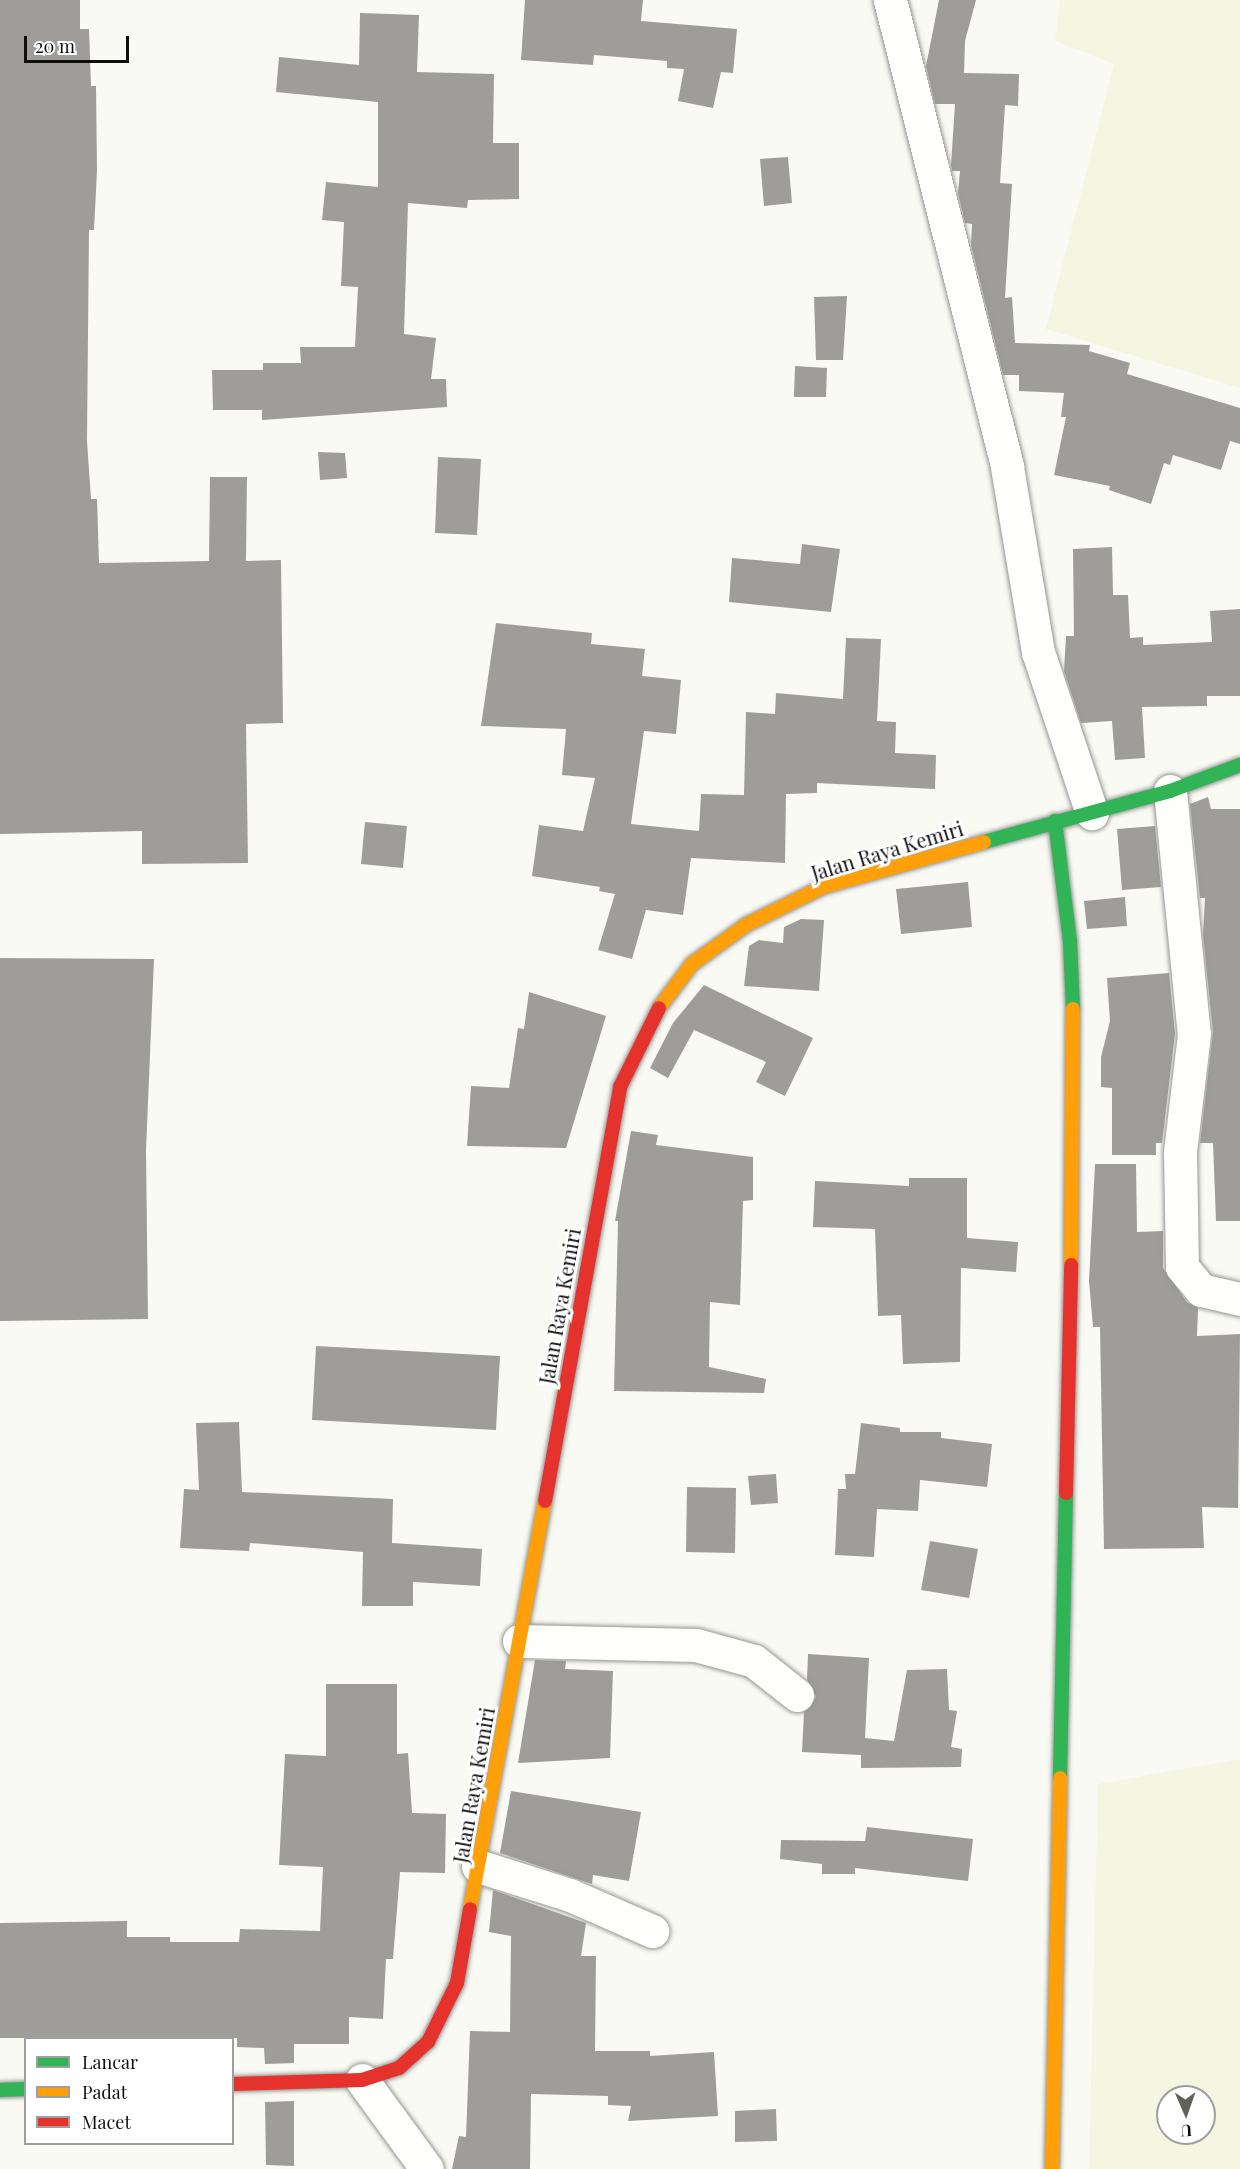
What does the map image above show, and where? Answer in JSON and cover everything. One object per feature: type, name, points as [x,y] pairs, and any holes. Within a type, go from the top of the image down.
[{"type":"street","points":[[890,0],[1007,467],[1038,652],[1092,813]]},
{"type":"street","name":"Jalan Raya Kemiri","points":[[234,2084],[362,2080],[399,2068],[428,2042],[457,1983],[620,1087],[662,1002],[692,964],[736,932],[823,887],[1055,820],[1092,813],[1170,791],[1240,765]]},
{"type":"street","points":[[1170,791],[1194,1034],[1180,1152],[1182,1267],[1201,1290],[1240,1299]]},
{"type":"street","points":[[1052,2169],[1075,1075],[1070,941],[1055,820]]},
{"type":"street","points":[[519,1641],[696,1646],[754,1661],[797,1695]]},
{"type":"street","points":[[478,1866],[570,1895],[652,1930]]},
{"type":"street","points":[[362,2080],[427,2169]]},
{"type":"street","points":[[0,2090],[24,2089]]},
{"type":"green space","points":[[1060,0],[1240,0],[1240,388],[1046,329],[1114,64],[1055,41]]},
{"type":"green space","points":[[1240,1759],[1240,2169],[1089,2169],[1098,1784]]},
{"type":"building","points":[[0,0],[80,0],[80,29],[89,29],[91,86],[96,86],[97,171],[94,230],[89,230],[87,441],[91,499],[97,499],[99,563],[209,561],[210,477],[247,477],[246,561],[281,560],[283,723],[246,724],[248,863],[142,864],[142,831],[0,834]]},
{"type":"building","points":[[525,0],[643,0],[641,21],[737,29],[733,73],[721,72],[713,108],[678,101],[684,69],[667,68],[667,61],[594,55],[593,65],[521,60]]},
{"type":"building","points":[[939,0],[976,0],[965,41],[964,73],[1019,74],[1018,106],[1005,105],[1000,183],[1012,184],[1005,298],[1012,297],[1015,343],[1090,345],[1089,351],[1130,363],[1127,374],[1240,408],[1240,444],[1230,441],[1221,470],[1173,455],[1170,465],[1164,463],[1151,504],[1109,490],[1110,486],[1054,475],[1066,417],[1061,417],[1064,393],[1019,391],[1019,375],[1003,375],[971,245],[972,224],[965,223],[958,193],[960,171],[952,171],[955,104],[935,104],[926,66]]},
{"type":"building","points":[[360,13],[419,15],[417,72],[494,74],[493,143],[519,143],[519,199],[468,200],[467,208],[408,203],[404,334],[436,338],[431,379],[446,379],[447,407],[262,420],[262,410],[213,410],[212,370],[263,370],[263,363],[301,363],[300,347],[355,347],[358,287],[341,286],[344,222],[322,220],[326,182],[378,187],[378,102],[276,92],[279,57],[359,65]]},
{"type":"building","points":[[788,157],[792,203],[764,206],[760,159]]},
{"type":"building","points":[[847,296],[843,360],[816,360],[814,297]]},
{"type":"building","points":[[795,366],[827,368],[826,397],[794,397]]},
{"type":"building","points":[[318,452],[345,453],[347,478],[320,480]]},
{"type":"building","points":[[438,457],[481,459],[477,535],[435,533]]},
{"type":"building","points":[[802,544],[840,549],[831,612],[729,602],[732,558],[800,564]]},
{"type":"building","points":[[1112,547],[1113,595],[1128,595],[1130,638],[1143,637],[1143,645],[1212,642],[1210,611],[1240,609],[1240,696],[1207,696],[1207,706],[1142,707],[1145,758],[1115,760],[1112,721],[1081,723],[1064,671],[1066,636],[1074,636],[1073,549]]},
{"type":"building","points":[[496,623],[592,633],[591,644],[645,649],[642,676],[681,680],[676,734],[644,731],[631,824],[699,831],[701,794],[744,795],[746,712],[775,714],[776,693],[843,699],[846,638],[881,639],[877,721],[896,722],[895,753],[936,755],[935,789],[817,783],[817,793],[786,794],[785,863],[691,858],[683,915],[646,910],[632,959],[598,950],[615,894],[599,891],[600,887],[532,876],[539,825],[583,831],[595,778],[562,775],[566,729],[481,726]]},
{"type":"building","points":[[1208,797],[1211,809],[1240,809],[1240,1221],[1216,1221],[1213,1143],[1200,1143],[1213,1032],[1203,935],[1205,898],[1200,898],[1190,804]]},
{"type":"building","points":[[365,822],[407,826],[403,868],[361,864]]},
{"type":"building","points":[[1155,826],[1161,887],[1122,890],[1117,829]]},
{"type":"building","points":[[968,882],[972,927],[901,934],[896,889]]},
{"type":"building","points":[[1125,897],[1127,926],[1087,929],[1084,901]]},
{"type":"building","points":[[801,919],[824,920],[819,991],[744,986],[749,946],[759,940],[783,943],[784,927]]},
{"type":"building","points":[[0,958],[154,959],[146,1150],[148,1319],[0,1321]]},
{"type":"building","points":[[1169,973],[1175,1034],[1162,1143],[1156,1143],[1156,1155],[1112,1155],[1112,1088],[1101,1087],[1101,1057],[1110,1021],[1107,978]]},
{"type":"building","points":[[704,985],[813,1038],[785,1096],[756,1082],[766,1062],[694,1030],[668,1078],[650,1068],[673,1023]]},
{"type":"building","points":[[529,992],[606,1016],[566,1148],[467,1146],[471,1086],[509,1088],[518,1028],[524,1029]]},
{"type":"building","points":[[631,1131],[658,1135],[656,1145],[753,1157],[753,1200],[743,1201],[740,1305],[710,1302],[709,1367],[766,1379],[764,1393],[614,1391],[618,1221],[615,1221]]},
{"type":"building","points":[[1095,1164],[1136,1164],[1137,1232],[1163,1231],[1163,1268],[1187,1302],[1198,1308],[1197,1336],[1240,1334],[1238,1508],[1202,1507],[1204,1548],[1104,1549],[1100,1327],[1093,1327],[1089,1281]]},
{"type":"building","points":[[909,1178],[967,1178],[967,1238],[1018,1242],[1016,1272],[961,1268],[960,1362],[903,1364],[901,1315],[878,1316],[875,1229],[813,1227],[815,1181],[909,1186]]},
{"type":"building","points":[[316,1346],[500,1356],[496,1430],[312,1420]]},
{"type":"building","points":[[239,1422],[242,1492],[393,1499],[392,1543],[482,1549],[480,1586],[413,1582],[413,1606],[362,1606],[363,1552],[250,1543],[249,1551],[180,1548],[184,1489],[199,1490],[196,1423]]},
{"type":"building","points":[[861,1423],[900,1428],[900,1432],[941,1432],[941,1438],[992,1444],[987,1487],[920,1480],[918,1511],[877,1509],[874,1557],[835,1555],[838,1489],[846,1489],[845,1474],[855,1474]]},
{"type":"building","points":[[776,1474],[778,1503],[751,1505],[748,1476]]},
{"type":"building","points":[[687,1487],[736,1488],[735,1553],[686,1552]]},
{"type":"building","points":[[930,1541],[978,1549],[969,1598],[921,1590]]},
{"type":"building","points":[[808,1654],[869,1658],[865,1738],[894,1741],[907,1670],[947,1669],[949,1710],[957,1711],[951,1747],[962,1749],[961,1767],[861,1768],[861,1755],[802,1752],[804,1712],[816,1697],[807,1679]]},
{"type":"building","points":[[535,1660],[566,1661],[565,1669],[613,1671],[610,1758],[518,1763]]},
{"type":"building","points":[[326,1684],[397,1684],[397,1754],[408,1753],[412,1813],[446,1814],[445,1873],[400,1872],[393,1959],[386,1959],[383,2019],[349,2017],[349,2044],[294,2044],[294,2063],[265,2064],[264,2048],[237,2047],[237,2038],[234,2037],[0,2038],[0,1923],[127,1921],[127,1937],[170,1937],[170,1942],[239,1942],[240,1929],[320,1931],[323,1867],[279,1865],[285,1754],[326,1756]]},
{"type":"building","points":[[511,1791],[641,1812],[629,1881],[593,1875],[592,1884],[500,1853]]},
{"type":"building","points":[[867,1827],[973,1839],[968,1881],[855,1868],[855,1874],[822,1874],[822,1864],[780,1859],[781,1840],[865,1841]]},
{"type":"building","points":[[493,1890],[586,1923],[581,1956],[596,1956],[595,2051],[650,2051],[650,2056],[714,2052],[718,2116],[628,2121],[631,2106],[608,2105],[608,2096],[531,2094],[530,2169],[452,2169],[459,2136],[466,2137],[470,2031],[510,2032],[511,1936],[489,1932]]},
{"type":"building","points":[[294,2101],[294,2166],[266,2165],[265,2102]]},
{"type":"building","points":[[776,2109],[777,2141],[735,2142],[735,2111]]},
{"type":"traffic: fast","points":[[984,842],[1170,791],[1240,765]]},
{"type":"traffic: fast","points":[[1055,821],[1070,941],[1073,1009]]},
{"type":"traffic: fast","points":[[1060,1778],[1066,1493]]},
{"type":"traffic: fast","points":[[0,2090],[24,2089]]},
{"type":"traffic: slow","points":[[659,1008],[692,964],[746,925],[823,887],[984,842]]},
{"type":"traffic: slow","points":[[1071,1265],[1073,1009]]},
{"type":"traffic: slow","points":[[470,1909],[545,1501]]},
{"type":"traffic: slow","points":[[1052,2169],[1060,1778]]},
{"type":"traffic: jam","points":[[545,1501],[620,1087],[659,1008]]},
{"type":"traffic: jam","points":[[1066,1493],[1071,1265]]},
{"type":"traffic: jam","points":[[234,2084],[362,2080],[399,2068],[428,2042],[457,1983],[470,1909]]}]
